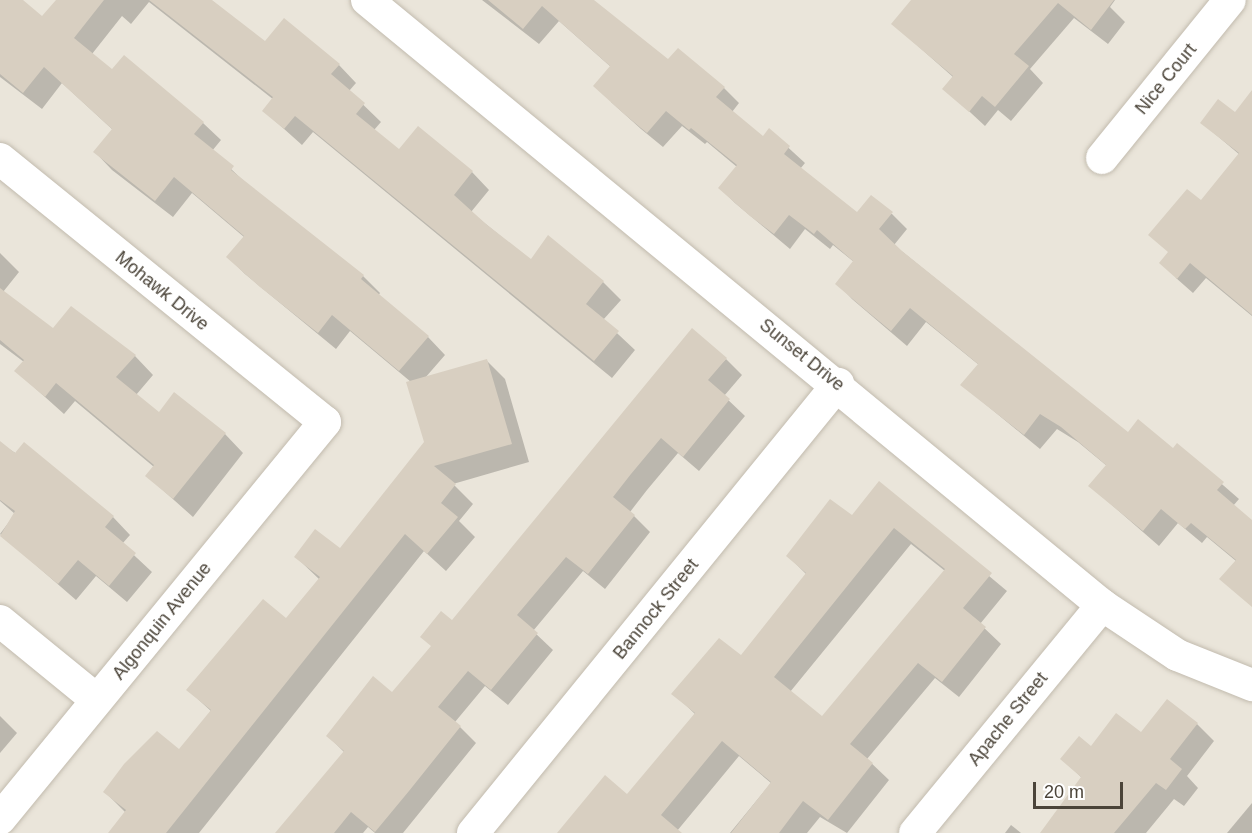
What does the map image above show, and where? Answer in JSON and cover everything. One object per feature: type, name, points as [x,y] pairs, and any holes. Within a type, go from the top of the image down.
[{"type":"street","name":"Sunset Drive","points":[[367,0],[838,384],[1102,605],[1177,654],[1252,684]]},
{"type":"street","name":"Nice Court","points":[[1102,158],[1230,0]]},
{"type":"street","points":[[1244,0],[1252,7]]},
{"type":"street","name":"Mohawk Drive","points":[[0,159],[325,422]]},
{"type":"street","name":"Bannock Street","points":[[473,833],[838,384]]},
{"type":"street","name":"Algonquin Avenue","points":[[0,819],[325,422]]},
{"type":"street","name":"Apache Street","points":[[915,833],[1102,605]]},
{"type":"street","points":[[0,621],[98,700]]},
{"type":"shaded area","points":[[0,0],[1252,0],[1252,833],[0,833]]},
{"type":"building","points":[[0,0],[23,0],[42,16],[56,0],[104,0],[74,38],[112,69],[124,55],[204,122],[194,134],[234,166],[231,170],[364,275],[361,279],[429,336],[399,371],[332,315],[318,333],[226,257],[244,236],[174,177],[155,201],[93,152],[112,129],[44,67],[23,93],[0,74]]},
{"type":"building","points":[[149,0],[212,0],[265,41],[284,18],[340,64],[331,74],[365,103],[356,114],[399,149],[418,126],[473,171],[454,195],[486,224],[531,259],[548,235],[604,281],[586,304],[619,331],[594,361],[295,116],[284,129],[262,111],[273,97]]},
{"type":"building","points":[[488,0],[594,0],[668,59],[678,48],[725,87],[716,97],[763,136],[769,128],[790,146],[784,154],[857,212],[871,195],[893,212],[879,229],[902,251],[1128,432],[1138,419],[1173,448],[1177,443],[1224,482],[1217,490],[1252,520],[1252,607],[1219,579],[1236,560],[1191,523],[1185,529],[1161,509],[1143,531],[1088,486],[1106,465],[1061,427],[1040,414],[1024,435],[960,385],[978,364],[910,308],[891,331],[835,284],[853,261],[817,230],[814,234],[789,215],[774,234],[750,216],[718,188],[737,165],[691,128],[689,130],[666,111],[647,133],[623,113],[593,86],[610,66],[542,6],[523,29]]},
{"type":"building","points":[[911,0],[1114,0],[1091,30],[1058,3],[1014,54],[1029,66],[995,107],[982,96],[969,112],[942,89],[953,76],[891,24]]},
{"type":"building","points":[[1252,90],[1252,315],[1190,263],[1177,279],[1159,263],[1168,252],[1148,235],[1187,189],[1201,200],[1239,153],[1200,123],[1218,99],[1235,112]]},
{"type":"building","points":[[0,288],[53,328],[71,306],[136,355],[116,377],[159,412],[174,392],[226,433],[173,499],[145,476],[154,465],[56,383],[45,397],[14,371],[24,360],[0,340]]},
{"type":"building","points":[[692,328],[727,358],[708,380],[730,399],[683,457],[661,438],[631,474],[613,497],[635,515],[588,574],[566,557],[517,615],[538,633],[491,690],[468,671],[438,707],[461,726],[409,791],[375,832],[351,812],[334,833],[275,833],[344,751],[326,736],[373,676],[392,692],[431,646],[420,637],[441,611],[452,620]]},
{"type":"building","points":[[487,359],[512,444],[434,466],[456,484],[441,503],[458,517],[427,554],[405,534],[166,833],[108,833],[126,810],[103,792],[124,764],[157,731],[179,749],[211,710],[186,690],[263,599],[286,618],[320,577],[294,557],[315,529],[340,548],[424,442],[406,382]]},
{"type":"building","points":[[0,441],[15,453],[24,442],[114,516],[105,527],[136,553],[109,586],[78,560],[58,584],[0,536],[15,511],[0,500]]},
{"type":"building","points":[[879,481],[992,573],[963,608],[986,627],[942,682],[918,663],[850,744],[873,763],[828,820],[803,801],[779,833],[731,833],[771,782],[722,741],[661,815],[682,833],[557,833],[605,775],[627,794],[695,713],[671,694],[719,638],[741,655],[806,573],[786,556],[830,499],[852,515]],"holes":[[[894,528],[945,569],[822,716],[774,677]]]},
{"type":"building","points":[[1167,699],[1198,723],[1170,759],[1182,769],[1166,790],[1156,783],[1114,833],[1040,833],[1081,777],[1060,759],[1079,736],[1091,746],[1116,713],[1141,732]]}]
